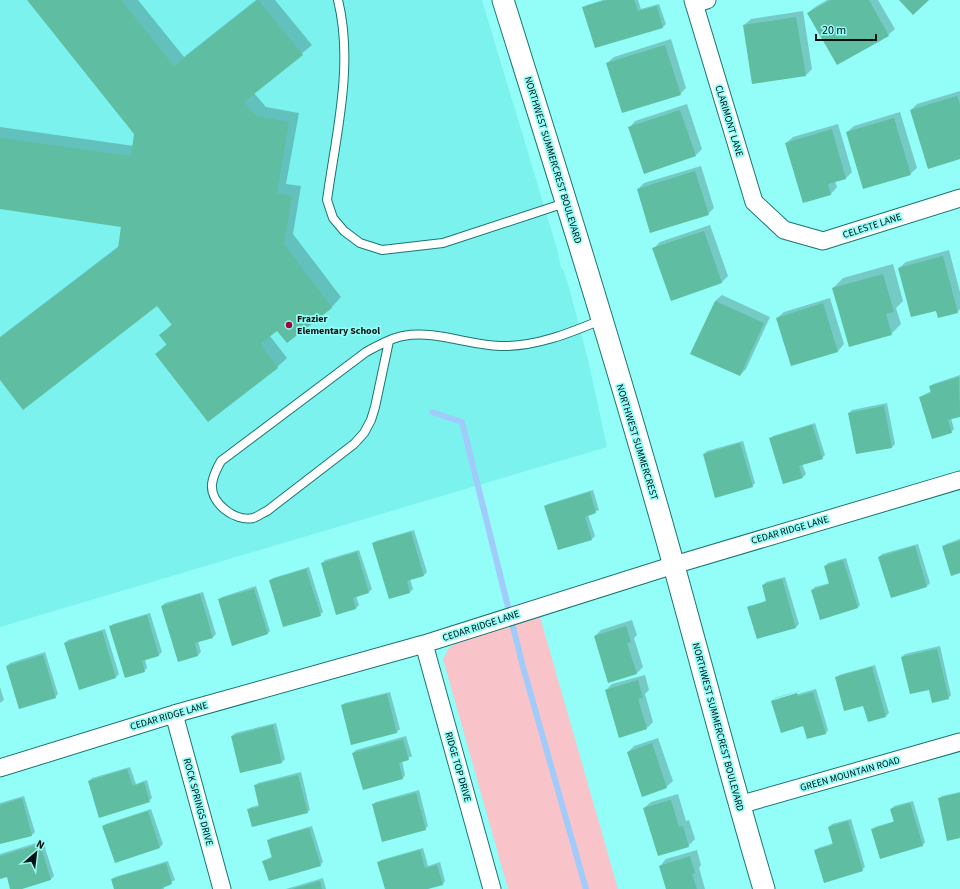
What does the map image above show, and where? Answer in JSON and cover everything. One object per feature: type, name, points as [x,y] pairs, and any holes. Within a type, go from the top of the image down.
[{"type":"street","name":"NORTHWEST SUMMERCREST BOULEVARD","points":[[502,0],[567,203],[601,320]]},
{"type":"street","name":"CLARIMONT LANE","points":[[698,1],[754,202],[784,230]]},
{"type":"street","name":"CELESTE LANE","points":[[784,230],[823,241],[960,198]]},
{"type":"street","name":"NORTHWEST SUMMERCREST","points":[[601,320],[674,565]]},
{"type":"street","name":"CEDAR RIDGE LANE","points":[[0,768],[174,714],[424,644],[674,565],[960,480]]},
{"type":"street","name":"NORTHWEST SUMMERCREST BOULEVARD","points":[[674,565],[739,805],[764,889]]},
{"type":"street","name":"RIDGE TOP DRIVE","points":[[424,644],[492,889]]},
{"type":"street","name":"ROCK SPRINGS DRIVE","points":[[174,714],[222,889]]},
{"type":"street","name":"GREEN MOUNTAIN ROAD","points":[[739,805],[960,742]]},
{"type":"lane","points":[[338,0],[343,21],[346,47],[344,74],[327,200],[333,218],[344,231],[360,243],[382,250],[410,247],[443,242],[567,203]]},
{"type":"lane","points":[[389,341],[371,420],[354,444],[266,510],[252,518],[236,517],[214,498],[212,486],[215,472],[221,461],[366,352],[389,341],[402,336],[421,334],[501,346],[529,343],[574,332],[601,320]]},
{"type":"shaded area","name":"Frazier Elementary School","points":[[0,0],[482,0],[557,249],[561,268],[563,269],[570,291],[588,360],[607,447],[0,627]]},
{"type":"shaded area","points":[[540,617],[618,889],[508,889],[443,659],[449,648],[461,640]]},
{"type":"building","points":[[27,0],[121,0],[174,66],[258,0],[303,55],[244,102],[256,116],[289,122],[277,193],[292,196],[284,244],[332,308],[287,343],[277,331],[260,344],[278,368],[208,422],[155,354],[167,345],[159,335],[172,325],[157,306],[23,410],[0,380],[0,338],[118,248],[121,227],[0,209],[0,138],[131,156],[134,134]]},
{"type":"building","points":[[607,0],[634,0],[638,11],[657,6],[663,28],[595,48],[582,7]]},
{"type":"building","points":[[831,0],[869,0],[889,36],[837,65],[807,13]]},
{"type":"building","points":[[899,0],[929,0],[913,15]]},
{"type":"building","points":[[796,17],[806,76],[752,84],[743,25]]},
{"type":"building","points":[[665,45],[681,95],[622,113],[606,63]]},
{"type":"building","points":[[957,96],[960,104],[960,159],[928,169],[910,110]]},
{"type":"building","points":[[680,110],[696,156],[644,174],[628,127]]},
{"type":"building","points":[[894,118],[911,175],[863,189],[846,132]]},
{"type":"building","points":[[832,129],[846,179],[828,184],[831,195],[803,203],[785,143]]},
{"type":"building","points":[[695,171],[709,215],[650,233],[637,189]]},
{"type":"building","points":[[704,231],[722,283],[671,301],[652,248]]},
{"type":"building","points":[[943,256],[958,313],[938,318],[936,311],[911,317],[898,268]]},
{"type":"building","points":[[883,274],[894,312],[886,314],[892,335],[849,347],[832,288]]},
{"type":"building","points":[[715,301],[764,323],[740,376],[690,354]]},
{"type":"building","points":[[823,303],[838,352],[791,366],[776,318]]},
{"type":"building","points":[[959,377],[960,417],[948,420],[952,433],[932,439],[919,397],[931,393],[929,386]]},
{"type":"building","points":[[884,406],[892,448],[856,454],[848,413]]},
{"type":"building","points":[[812,425],[823,459],[799,466],[803,478],[783,484],[769,438]]},
{"type":"building","points":[[740,443],[753,487],[715,498],[703,454]]},
{"type":"building","points":[[590,492],[596,513],[585,517],[592,540],[558,550],[544,506]]},
{"type":"building","points":[[411,532],[424,576],[407,581],[410,593],[389,599],[372,543]]},
{"type":"building","points":[[960,541],[960,573],[951,576],[942,546]]},
{"type":"building","points":[[915,546],[927,587],[891,598],[878,557]]},
{"type":"building","points":[[357,552],[369,593],[353,598],[356,609],[336,615],[321,563]]},
{"type":"building","points":[[843,560],[858,608],[820,620],[811,590],[829,584],[824,566]]},
{"type":"building","points":[[306,569],[321,616],[283,627],[269,580]]},
{"type":"building","points":[[782,579],[796,628],[757,639],[747,607],[766,601],[762,585]]},
{"type":"building","points":[[254,589],[268,634],[232,646],[218,599]]},
{"type":"building","points":[[200,594],[213,638],[195,643],[198,656],[178,662],[161,606]]},
{"type":"building","points":[[147,615],[159,656],[142,661],[145,672],[125,678],[109,626]]},
{"type":"building","points":[[626,626],[631,642],[627,643],[637,674],[608,683],[594,636]]},
{"type":"building","points":[[102,631],[116,678],[79,690],[64,643]]},
{"type":"building","points":[[937,649],[949,699],[932,703],[929,690],[910,694],[901,657]]},
{"type":"building","points":[[43,655],[56,698],[19,709],[6,666]]},
{"type":"building","points":[[872,667],[886,717],[868,722],[863,706],[844,711],[835,677]]},
{"type":"building","points":[[638,680],[643,698],[638,699],[647,729],[619,738],[605,690]]},
{"type":"building","points":[[813,692],[826,734],[807,739],[803,726],[781,733],[771,701],[797,693],[798,696]]},
{"type":"building","points":[[387,694],[397,733],[351,745],[341,705]]},
{"type":"building","points":[[273,725],[282,763],[240,773],[231,736]]},
{"type":"building","points":[[403,739],[409,760],[399,763],[403,779],[363,790],[352,753]]},
{"type":"building","points":[[652,743],[667,788],[642,797],[627,752]]},
{"type":"building","points":[[127,769],[133,786],[144,782],[150,802],[99,818],[88,781]]},
{"type":"building","points":[[298,775],[308,813],[252,827],[247,809],[259,807],[254,785]]},
{"type":"building","points":[[416,793],[426,830],[382,842],[372,804]]},
{"type":"building","points":[[960,793],[960,838],[947,841],[938,798]]},
{"type":"building","points":[[22,798],[32,836],[0,844],[0,805]]},
{"type":"building","points":[[671,800],[679,827],[683,826],[689,847],[658,856],[643,808]]},
{"type":"building","points":[[910,803],[923,846],[880,859],[871,829],[894,822],[890,809]]},
{"type":"building","points":[[148,811],[160,848],[115,863],[102,826]]},
{"type":"building","points":[[848,821],[863,871],[824,883],[814,850],[833,845],[828,827]]},
{"type":"building","points":[[309,828],[321,866],[269,881],[262,861],[272,858],[267,840]]},
{"type":"building","points":[[40,844],[51,880],[22,889],[10,889],[7,877],[0,879],[0,856]]},
{"type":"building","points":[[420,850],[425,868],[437,865],[443,885],[428,889],[385,889],[377,862]]},
{"type":"building","points":[[690,856],[695,873],[692,874],[697,889],[666,889],[659,866]]},
{"type":"building","points":[[166,863],[172,884],[160,889],[114,889],[111,879]]},
{"type":"building","points":[[320,881],[322,889],[292,889]]},
{"type":"waterway","points":[[432,412],[462,422],[523,667],[586,889]]},
{"type":"place","name":"Frazier Elementary School","points":[[289,325]]}]
